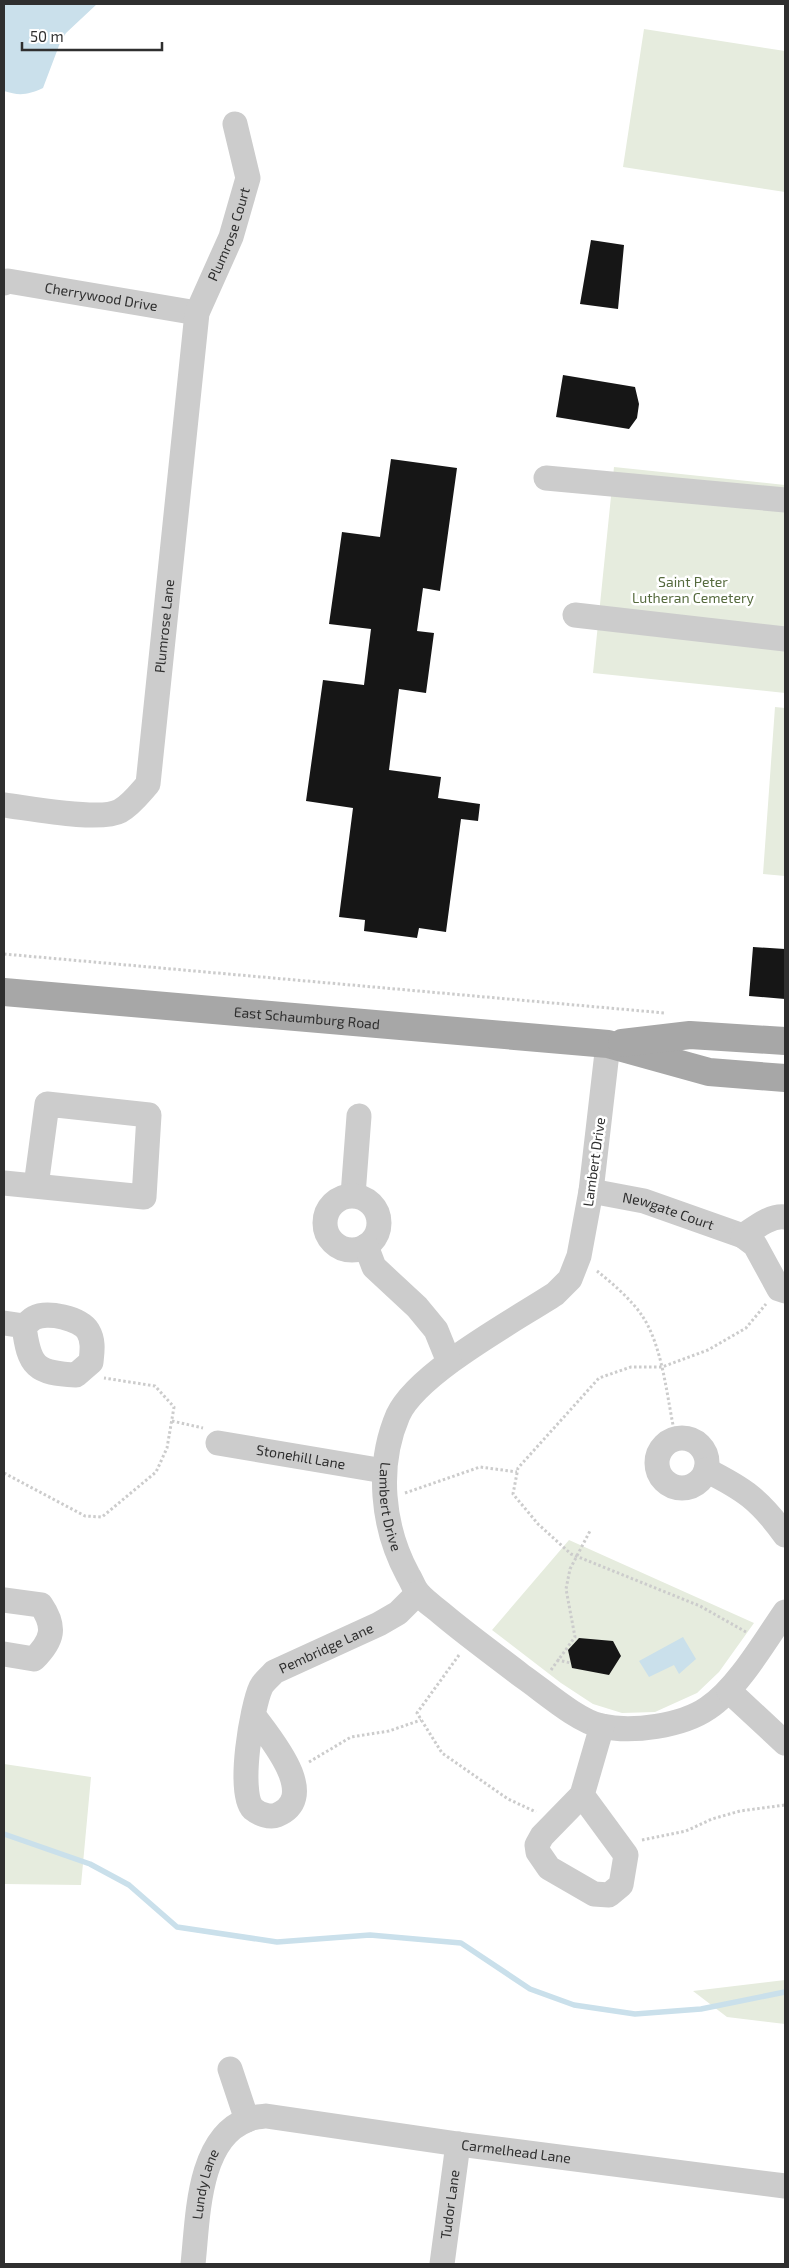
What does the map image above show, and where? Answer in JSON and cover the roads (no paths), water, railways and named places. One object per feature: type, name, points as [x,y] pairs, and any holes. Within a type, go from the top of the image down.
[{"type":"main road","name":"East Schaumburg Road","points":[[4,992],[608,1044],[709,1072],[785,1078]]},
{"type":"main road","name":"East Schaumburg Road","points":[[608,1044],[690,1035],[785,1041]]},
{"type":"street","name":"Plumrose Court","points":[[197,313],[231,237],[248,178],[235,124]]},
{"type":"street","name":"Cherrywood Drive","points":[[4,283],[8,282],[197,313]]},
{"type":"street","name":"Plumrose Lane","points":[[4,805],[101,816],[120,811],[134,800],[148,784],[197,313]]},
{"type":"street","points":[[546,478],[785,500]]},
{"type":"street","points":[[574,615],[785,639]]},
{"type":"street","name":"Lambert Drive","points":[[608,1044],[591,1191],[579,1256],[570,1279],[555,1294],[449,1362],[414,1391],[398,1414],[384,1471],[384,1498],[391,1532],[403,1564],[418,1593],[471,1638],[542,1690],[586,1720],[602,1726],[634,1727],[674,1724],[708,1709],[728,1691],[785,1612]]},
{"type":"street","points":[[4,1183],[144,1197],[149,1115],[47,1104],[36,1186]]},
{"type":"street","points":[[353,1195],[359,1116]]},
{"type":"street","name":"Newgate Court","points":[[591,1191],[644,1201],[743,1236],[755,1245],[782,1290]]},
{"type":"street","points":[[353,1195],[369,1201],[378,1216],[377,1233],[366,1246],[348,1250],[339,1247],[326,1234],[325,1216],[335,1200],[353,1195]]},
{"type":"street","points":[[743,1236],[779,1216],[785,1217]]},
{"type":"street","points":[[366,1246],[374,1267],[417,1307],[436,1330],[449,1362]]},
{"type":"street","points":[[44,1316],[63,1317],[78,1321],[88,1331],[93,1344],[91,1362],[76,1375],[53,1374],[40,1369],[32,1359],[14,1324],[44,1316]]},
{"type":"street","points":[[684,1438],[698,1443],[706,1456],[706,1470],[697,1483],[690,1487],[674,1487],[667,1483],[658,1470],[658,1454],[662,1447],[676,1439],[684,1438]]},
{"type":"street","name":"Stonehill Lane","points":[[218,1443],[384,1471]]},
{"type":"street","points":[[706,1470],[743,1488],[770,1514],[785,1535]]},
{"type":"street","name":"Pembridge Lane","points":[[254,1716],[291,1769],[295,1786],[294,1799],[287,1809],[276,1816],[263,1815],[253,1809],[248,1803],[245,1790],[248,1740],[254,1716],[262,1685],[274,1672],[379,1624],[398,1613],[418,1593]]},
{"type":"street","points":[[4,1600],[41,1605],[51,1619],[51,1626],[45,1648],[34,1658],[4,1654]]},
{"type":"street","points":[[728,1691],[785,1743]]},
{"type":"street","points":[[582,1795],[626,1855],[621,1884],[609,1895],[594,1894],[549,1868],[538,1852],[537,1844],[542,1836],[582,1795],[602,1726]]},
{"type":"street","points":[[230,2069],[247,2120]]},
{"type":"street","name":"Carmelhead Lane","points":[[247,2120],[266,2116],[458,2144],[785,2186]]},
{"type":"street","name":"Lundy Lane","points":[[193,2264],[203,2182],[211,2155],[226,2134],[247,2120]]},
{"type":"street","name":"Tudor Lane","points":[[442,2264],[458,2144]]},
{"type":"water","points":[[4,4],[97,4],[66,33],[60,43],[43,88],[33,92],[14,94],[4,91]]},
{"type":"water","points":[[683,1637],[696,1659],[679,1674],[674,1665],[649,1677],[639,1661]]},
{"type":"waterway","points":[[4,1834],[90,1864],[129,1885],[177,1927],[277,1942],[370,1935],[461,1943],[530,1989],[574,2005],[635,2014],[701,2009],[785,1992]]},
{"type":"park label","name":"Saint Peter Lutheran Cemetery","points":[[693,590]]}]
